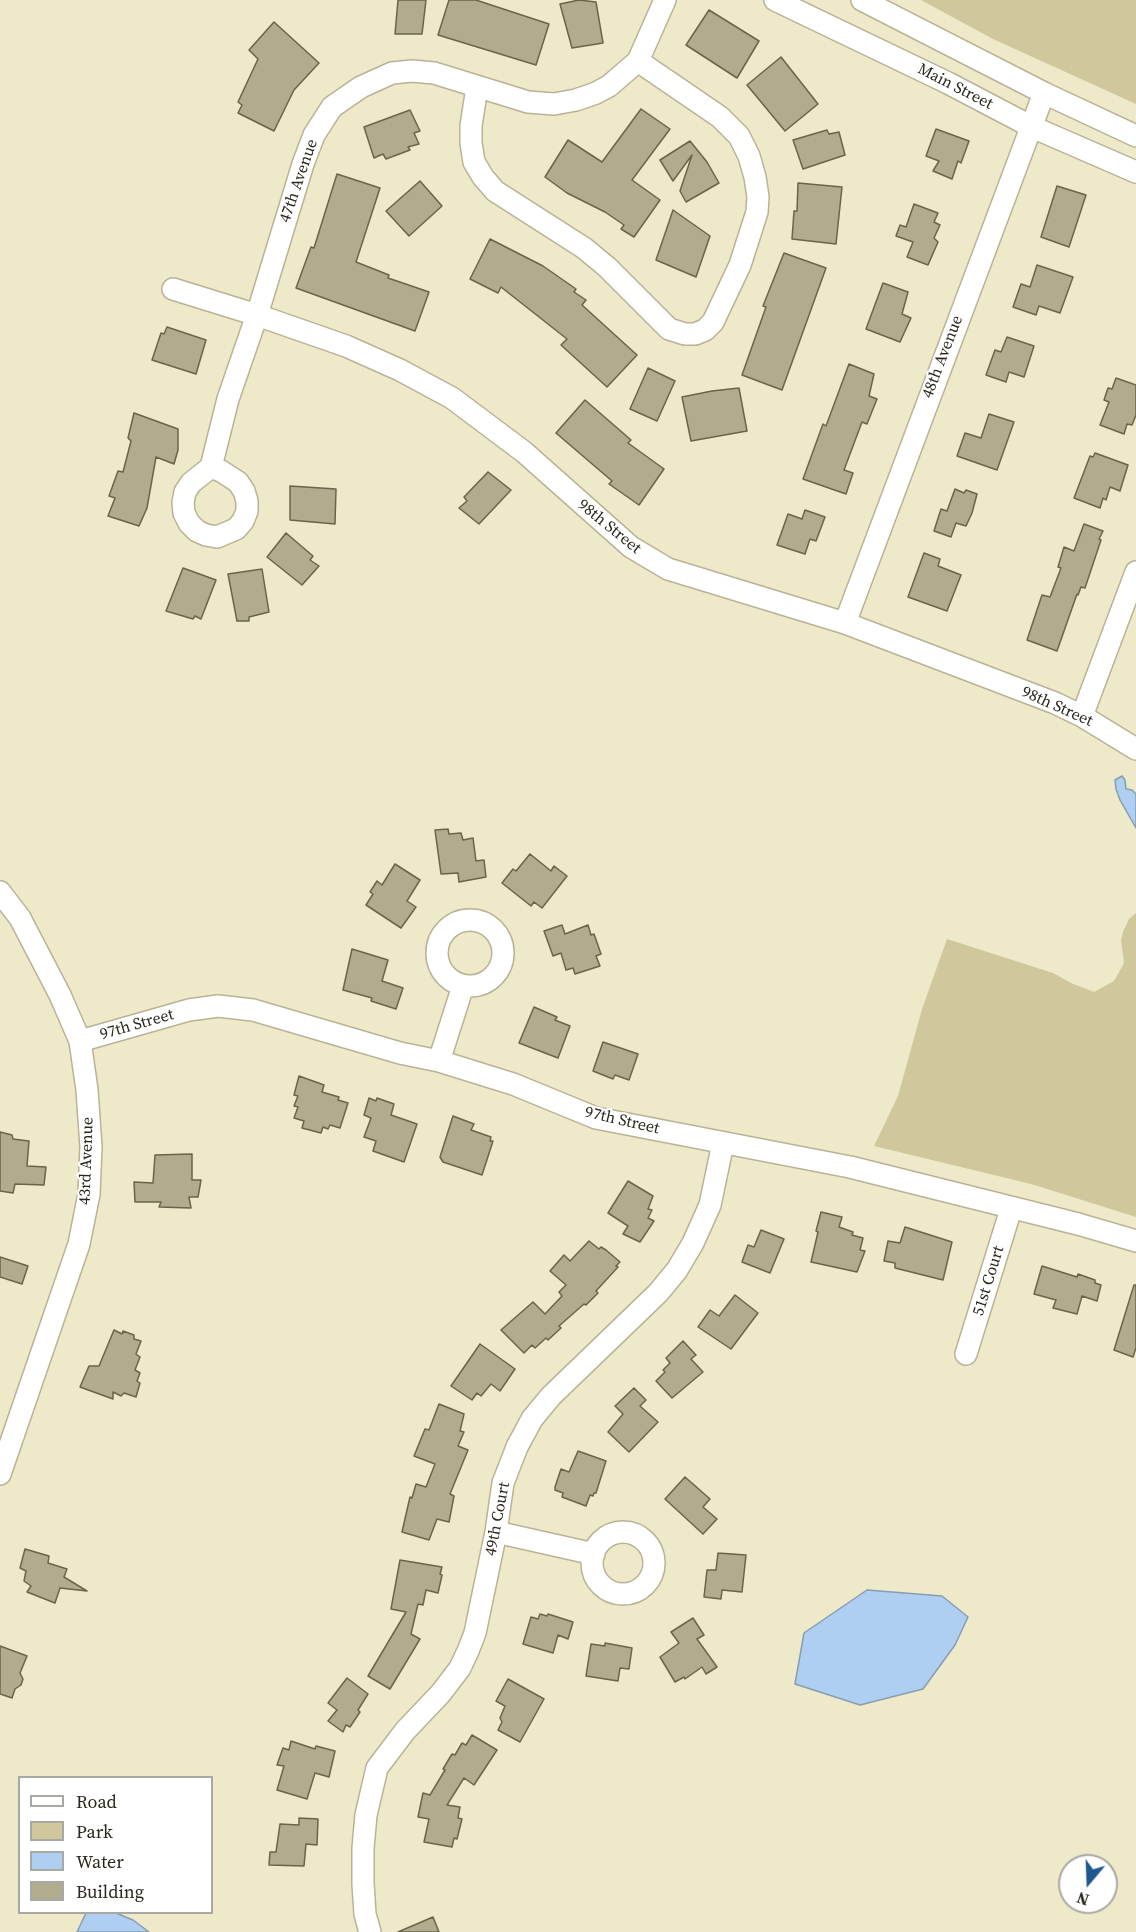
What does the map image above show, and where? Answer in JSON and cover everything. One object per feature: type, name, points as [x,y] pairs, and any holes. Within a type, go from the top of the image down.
[{"type":"street","name":"47th Avenue","points":[[211,467],[228,399],[257,315],[303,164],[314,135],[332,107],[361,87],[392,74],[412,71],[434,74],[528,102],[554,104],[576,100],[609,86],[638,61],[665,0]]},
{"type":"street","name":"Main Street","points":[[775,0],[948,83],[1030,126],[1136,172]]},
{"type":"street","points":[[862,0],[1044,93],[1136,136]]},
{"type":"street","points":[[477,87],[471,126],[474,162],[495,191],[584,248],[623,282],[669,329],[685,334],[695,334],[705,330],[713,322],[740,265],[757,212],[758,197],[755,177],[749,156],[738,136],[720,117],[638,61]]},
{"type":"street","name":"48th Avenue","points":[[845,623],[1044,93]]},
{"type":"street","name":"98th Street","points":[[173,289],[257,315],[374,358],[452,398],[524,452],[631,547],[668,569],[845,623],[1055,703],[1082,716],[1136,749]]},
{"type":"street","points":[[1082,716],[1136,572]]},
{"type":"street","name":"43rd Avenue","points":[[0,892],[20,918],[60,995],[80,1041],[91,1147],[89,1194],[79,1244],[0,1474]]},
{"type":"street","points":[[440,1061],[464,986]]},
{"type":"street","name":"97th Street","points":[[80,1041],[189,1010],[218,1006],[253,1010],[400,1053],[440,1061],[513,1084],[596,1118],[850,1167],[1078,1224],[1136,1241]]},
{"type":"street","name":"49th Court","points":[[370,1932],[364,1904],[363,1848],[366,1815],[377,1768],[405,1731],[441,1693],[460,1668],[475,1633],[496,1532],[503,1483],[517,1447],[532,1419],[572,1375],[658,1293],[677,1270],[693,1243],[710,1205],[723,1143]]},
{"type":"street","name":"51st Court","points":[[966,1354],[1011,1209]]},
{"type":"street","points":[[496,1532],[594,1554]]},
{"type":"green space","points":[[921,0],[1136,0],[1136,104],[993,39]]},
{"type":"green space","points":[[1136,913],[1136,1217],[1031,1184],[874,1146],[898,1096],[922,1009],[947,939],[1053,973],[1094,992],[1114,981],[1124,963],[1121,940],[1129,919]]},
{"type":"water","points":[[1122,776],[1126,789],[1136,794],[1136,828],[1116,789],[1115,780]]},
{"type":"water","points":[[867,1590],[942,1596],[968,1617],[955,1645],[923,1689],[860,1705],[795,1684],[804,1633]]},
{"type":"water","points":[[86,1914],[118,1914],[133,1920],[149,1932],[77,1932]]},
{"type":"building","points":[[398,0],[426,0],[422,34],[395,34]]},
{"type":"building","points":[[449,0],[476,0],[549,24],[536,65],[438,35]]},
{"type":"building","points":[[579,0],[596,2],[603,43],[572,48],[560,4]]},
{"type":"building","points":[[709,10],[759,41],[737,78],[686,45]]},
{"type":"building","points":[[274,22],[319,63],[294,90],[274,131],[238,113],[242,105],[238,102],[258,59],[249,50]]},
{"type":"building","points":[[781,57],[818,104],[785,131],[747,85]]},
{"type":"building","points":[[641,109],[670,129],[632,180],[660,200],[634,237],[621,229],[624,225],[605,212],[567,193],[545,177],[568,140],[602,162]]},
{"type":"building","points":[[410,110],[420,131],[414,133],[419,144],[408,147],[410,150],[386,159],[383,154],[374,158],[364,127]]},
{"type":"building","points":[[936,129],[969,141],[961,163],[958,161],[952,179],[933,171],[939,161],[926,156]]},
{"type":"building","points":[[827,130],[829,134],[839,132],[845,155],[803,169],[793,140]]},
{"type":"building","points":[[690,141],[707,162],[719,183],[686,202],[680,191],[692,155],[673,181],[660,160]]},
{"type":"building","points":[[337,174],[380,188],[356,262],[389,275],[388,278],[429,292],[415,331],[296,288],[311,247],[314,248]]},
{"type":"building","points":[[420,181],[442,206],[409,236],[386,211]]},
{"type":"building","points":[[798,183],[842,187],[836,244],[792,239],[794,211],[797,211]]},
{"type":"building","points":[[1057,186],[1086,195],[1069,247],[1041,237]]},
{"type":"building","points":[[914,204],[938,213],[934,222],[940,225],[934,238],[938,242],[928,265],[907,257],[913,242],[896,236],[900,225],[906,227]]},
{"type":"building","points":[[673,210],[710,236],[696,277],[656,260]]},
{"type":"building","points":[[490,239],[543,266],[576,289],[574,292],[586,300],[582,305],[637,355],[607,387],[561,345],[567,339],[501,287],[498,293],[470,279]]},
{"type":"building","points":[[784,253],[826,268],[782,390],[742,375],[766,307],[763,306]]},
{"type":"building","points":[[1037,265],[1073,277],[1060,313],[1039,306],[1036,315],[1013,307],[1021,284],[1030,287]]},
{"type":"building","points":[[883,283],[908,292],[902,314],[911,318],[900,342],[866,329]]},
{"type":"building","points":[[167,327],[206,340],[196,374],[152,360],[161,333],[164,334]]},
{"type":"building","points":[[1007,337],[1034,346],[1024,377],[1009,372],[1006,382],[986,375],[995,350],[1001,352]]},
{"type":"building","points":[[849,364],[874,374],[869,396],[877,399],[867,424],[862,422],[844,470],[853,473],[846,494],[803,479],[823,424],[826,426]]},
{"type":"building","points":[[648,368],[675,381],[657,421],[630,409]]},
{"type":"building","points":[[1116,378],[1136,385],[1136,415],[1132,425],[1127,424],[1124,434],[1100,425],[1109,402],[1104,400],[1108,388],[1112,389]]},
{"type":"building","points":[[739,388],[747,431],[691,441],[682,397]]},
{"type":"building","points":[[585,400],[631,440],[628,443],[664,469],[639,505],[609,484],[612,481],[556,433]]},
{"type":"building","points":[[134,413],[178,429],[178,450],[174,464],[156,457],[147,508],[139,526],[108,516],[115,498],[109,496],[118,471],[123,472],[131,441],[128,438]]},
{"type":"building","points":[[989,414],[1014,422],[997,470],[957,456],[965,433],[981,438]]},
{"type":"building","points":[[1095,453],[1128,465],[1120,491],[1110,487],[1106,500],[1103,498],[1100,508],[1074,498],[1090,456],[1093,457]]},
{"type":"building","points":[[488,472],[511,490],[479,524],[459,508],[467,501],[464,497]]},
{"type":"building","points":[[290,486],[336,489],[335,524],[290,520]]},
{"type":"building","points":[[955,489],[964,493],[966,490],[977,494],[966,526],[956,523],[951,537],[934,531],[941,509],[947,511]]},
{"type":"building","points":[[805,510],[825,517],[816,541],[810,539],[805,554],[777,545],[788,514],[802,519]]},
{"type":"building","points":[[1084,524],[1103,531],[1085,588],[1081,587],[1077,594],[1057,651],[1027,640],[1042,595],[1050,597],[1061,568],[1058,567],[1064,547],[1074,551]]},
{"type":"building","points":[[286,533],[313,556],[310,560],[319,566],[302,585],[267,557]]},
{"type":"building","points":[[924,553],[940,559],[938,566],[961,575],[947,611],[908,597]]},
{"type":"building","points":[[183,568],[216,580],[201,619],[166,611]]},
{"type":"building","points":[[262,569],[269,612],[249,617],[249,621],[237,621],[228,574]]},
{"type":"building","points":[[448,829],[449,834],[461,833],[463,840],[473,838],[476,861],[484,860],[486,877],[459,882],[458,873],[441,874],[435,830]]},
{"type":"building","points":[[530,854],[551,871],[554,866],[567,876],[542,908],[534,902],[531,906],[502,883],[513,869],[516,871]]},
{"type":"building","points":[[395,864],[420,880],[407,901],[416,907],[401,928],[366,905],[377,881],[382,885]]},
{"type":"building","points":[[562,925],[565,934],[588,925],[601,954],[596,956],[600,966],[575,974],[573,968],[566,970],[561,953],[553,956],[544,931]]},
{"type":"building","points":[[352,949],[388,960],[382,981],[403,988],[396,1009],[371,1001],[372,998],[343,990]]},
{"type":"building","points":[[534,1007],[557,1017],[555,1020],[570,1026],[558,1058],[519,1043]]},
{"type":"building","points":[[603,1042],[638,1054],[629,1080],[615,1075],[613,1079],[593,1071]]},
{"type":"building","points":[[299,1076],[324,1085],[322,1092],[339,1097],[338,1100],[348,1103],[340,1128],[330,1125],[328,1129],[323,1127],[321,1133],[302,1128],[304,1121],[294,1118],[298,1107],[294,1106],[298,1096],[294,1095]]},
{"type":"building","points":[[369,1098],[376,1101],[377,1098],[394,1104],[391,1115],[417,1124],[404,1162],[373,1151],[376,1141],[364,1137],[371,1118],[364,1115]]},
{"type":"building","points":[[453,1116],[474,1124],[471,1130],[491,1137],[490,1141],[493,1141],[482,1175],[443,1162],[440,1157]]},
{"type":"building","points":[[0,1132],[12,1135],[13,1139],[29,1141],[27,1166],[46,1167],[44,1185],[15,1184],[13,1193],[0,1191]]},
{"type":"building","points":[[192,1154],[192,1180],[201,1180],[198,1197],[189,1197],[191,1208],[159,1207],[161,1202],[135,1202],[134,1182],[153,1183],[155,1155]]},
{"type":"building","points":[[628,1181],[653,1196],[648,1209],[652,1210],[648,1218],[654,1221],[640,1242],[623,1234],[628,1226],[608,1213]]},
{"type":"building","points":[[821,1212],[842,1217],[839,1227],[853,1232],[852,1235],[863,1238],[860,1250],[865,1251],[857,1272],[811,1262]]},
{"type":"building","points":[[905,1227],[952,1242],[943,1280],[895,1268],[895,1263],[884,1261],[888,1241],[900,1243]]},
{"type":"building","points":[[761,1230],[784,1239],[770,1273],[742,1262],[748,1245],[754,1247]]},
{"type":"building","points":[[589,1241],[599,1249],[601,1247],[606,1250],[620,1262],[616,1266],[618,1267],[596,1291],[598,1293],[559,1326],[561,1328],[548,1340],[546,1338],[535,1348],[532,1345],[524,1353],[501,1330],[533,1302],[545,1314],[562,1296],[559,1292],[566,1285],[550,1271],[564,1255],[570,1261]]},
{"type":"building","points":[[0,1257],[28,1266],[22,1284],[0,1277]]},
{"type":"building","points":[[1042,1266],[1095,1280],[1095,1283],[1101,1285],[1097,1301],[1082,1296],[1077,1314],[1053,1308],[1056,1300],[1034,1294]]},
{"type":"building","points":[[1134,1285],[1136,1285],[1136,1348],[1133,1357],[1114,1350]]},
{"type":"building","points":[[735,1295],[758,1313],[731,1349],[698,1327],[710,1310],[719,1316]]},
{"type":"building","points":[[114,1330],[122,1334],[123,1331],[134,1335],[134,1339],[141,1341],[136,1354],[140,1357],[135,1370],[140,1373],[137,1381],[140,1383],[136,1397],[124,1393],[121,1396],[113,1392],[113,1399],[80,1387],[89,1366],[99,1366]]},
{"type":"building","points":[[683,1341],[696,1355],[691,1359],[703,1372],[672,1398],[656,1381],[670,1363],[666,1358]]},
{"type":"building","points":[[480,1344],[515,1369],[500,1391],[491,1384],[481,1396],[477,1393],[472,1400],[451,1386]]},
{"type":"building","points":[[634,1388],[646,1400],[640,1406],[658,1422],[629,1452],[608,1432],[623,1414],[615,1406]]},
{"type":"building","points":[[439,1404],[464,1414],[460,1431],[464,1432],[458,1446],[468,1450],[450,1494],[454,1496],[449,1522],[437,1519],[429,1540],[402,1532],[410,1497],[412,1498],[416,1484],[426,1487],[435,1464],[414,1456],[425,1429],[429,1430]]},
{"type":"building","points":[[578,1451],[606,1461],[596,1493],[593,1496],[590,1495],[586,1506],[562,1497],[563,1493],[555,1490],[561,1469],[569,1472]]},
{"type":"building","points":[[685,1477],[710,1499],[703,1507],[717,1519],[703,1534],[665,1499]]},
{"type":"building","points":[[25,1549],[49,1556],[48,1563],[67,1569],[64,1577],[87,1591],[60,1588],[55,1603],[27,1592],[31,1586],[24,1581],[26,1571],[20,1568]]},
{"type":"building","points":[[718,1553],[746,1555],[742,1592],[722,1590],[721,1599],[704,1597],[707,1570],[716,1570]]},
{"type":"building","points":[[400,1560],[442,1567],[440,1574],[442,1575],[438,1593],[426,1590],[423,1605],[418,1604],[411,1634],[420,1639],[390,1689],[368,1676],[406,1612],[391,1609]]},
{"type":"building","points":[[540,1614],[547,1616],[548,1614],[573,1622],[568,1639],[558,1635],[553,1653],[523,1644],[531,1617],[538,1619]]},
{"type":"building","points":[[693,1618],[704,1635],[697,1639],[717,1667],[706,1674],[702,1667],[685,1679],[684,1677],[675,1682],[660,1657],[679,1643],[671,1632]]},
{"type":"building","points":[[605,1643],[632,1648],[629,1669],[620,1668],[618,1681],[586,1676],[591,1644],[605,1646]]},
{"type":"building","points":[[0,1646],[27,1656],[20,1673],[23,1679],[21,1685],[15,1689],[12,1698],[0,1694]]},
{"type":"building","points":[[347,1678],[368,1694],[358,1710],[360,1712],[350,1727],[346,1725],[343,1732],[328,1721],[337,1710],[328,1703]]},
{"type":"building","points":[[508,1679],[544,1699],[520,1742],[498,1730],[505,1706],[496,1701]]},
{"type":"building","points":[[472,1735],[497,1750],[474,1785],[464,1778],[447,1805],[460,1807],[458,1818],[462,1819],[457,1839],[454,1838],[452,1847],[424,1842],[429,1819],[418,1817],[423,1793],[430,1795],[452,1754],[455,1755],[462,1743],[466,1745]]},
{"type":"building","points":[[291,1741],[315,1749],[316,1746],[335,1751],[329,1777],[315,1773],[307,1799],[277,1790],[284,1766],[277,1765],[283,1748],[289,1750]]},
{"type":"building","points":[[299,1818],[318,1819],[317,1845],[306,1844],[304,1866],[269,1865],[270,1852],[276,1852],[280,1824],[299,1825]]},
{"type":"building","points":[[433,1917],[439,1932],[398,1932]]}]
